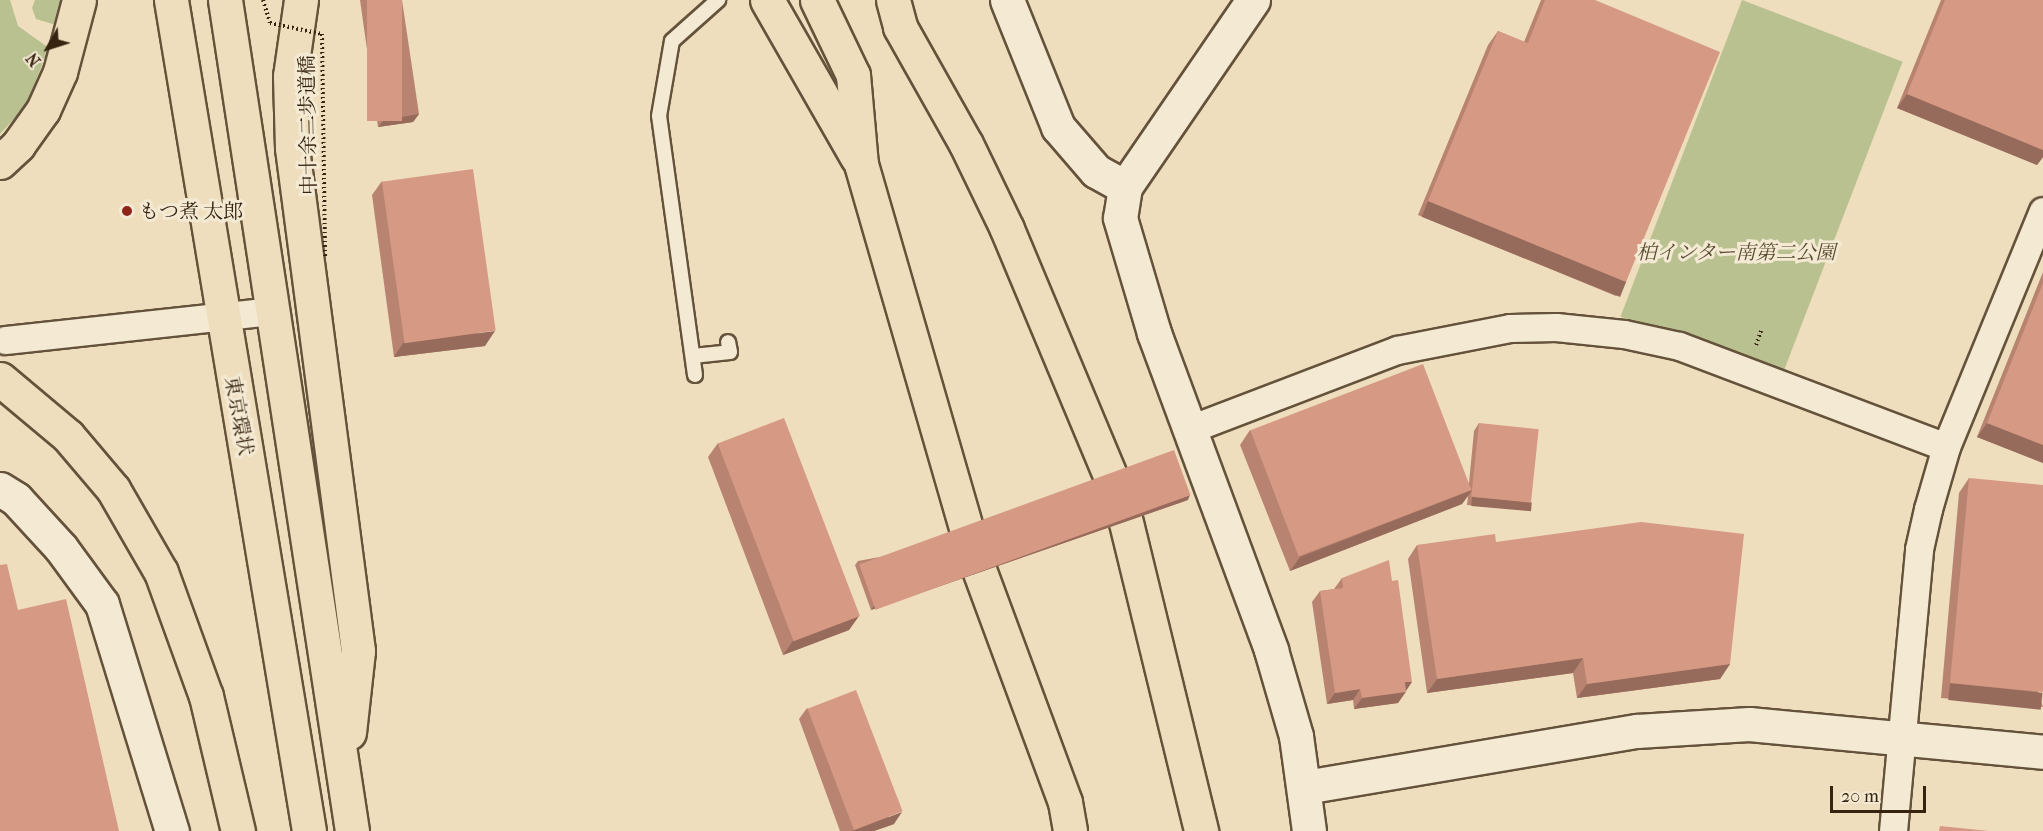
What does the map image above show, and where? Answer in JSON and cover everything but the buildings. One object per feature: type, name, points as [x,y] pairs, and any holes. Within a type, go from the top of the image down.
[{"type":"highway","name":"東京環状","points":[[171,0],[309,831]]},
{"type":"highway","points":[[225,0],[352,831]]},
{"type":"highway","points":[[302,0],[290,76],[292,148],[358,651],[344,782]]},
{"type":"highway","points":[[767,0],[861,164]]},
{"type":"highway","points":[[818,0],[853,75],[861,164],[974,556],[1067,816],[1084,831]]},
{"type":"highway","points":[[873,0],[897,13],[966,144],[1007,229],[1121,502],[1201,831]]},
{"type":"highway","points":[[0,162],[18,145],[43,110],[73,28]]},
{"type":"highway","points":[[0,379],[68,436],[113,489],[161,572],[206,696],[238,831]]},
{"type":"street","points":[[1007,0],[1058,127],[1096,171],[1125,187]]},
{"type":"street","points":[[1253,0],[1125,187],[1120,218],[1136,281],[1271,650],[1296,736],[1305,787],[1309,831]]},
{"type":"street","points":[[1893,831],[1919,549],[1946,447],[2043,211]]},
{"type":"street","points":[[5,340],[273,310]]},
{"type":"street","points":[[1190,429],[1396,350],[1510,328],[1556,327],[1624,334],[1679,346],[1946,447]]},
{"type":"street","points":[[0,489],[16,499],[61,548],[102,604],[172,831]]},
{"type":"street","points":[[1305,787],[1637,731],[1749,724],[2043,752]]},
{"type":"lane","points":[[695,375],[659,116],[672,41],[718,0]]},
{"type":"lane","points":[[693,356],[730,352],[728,342]]},
{"type":"path","name":"中十余二歩道橋","points":[[263,0],[270,23],[322,34],[325,257]]},
{"type":"green space","points":[[0,0],[10,0],[18,26],[49,48],[25,107],[0,134]]},
{"type":"green space","points":[[35,0],[61,0],[56,25],[36,19],[32,8]]},
{"type":"green space","name":"柏インター南第二公園","points":[[1742,0],[1903,62],[1781,378],[1621,316]]},
{"type":"place","name":"もつ煮 太郎","points":[[127,211]]}]
